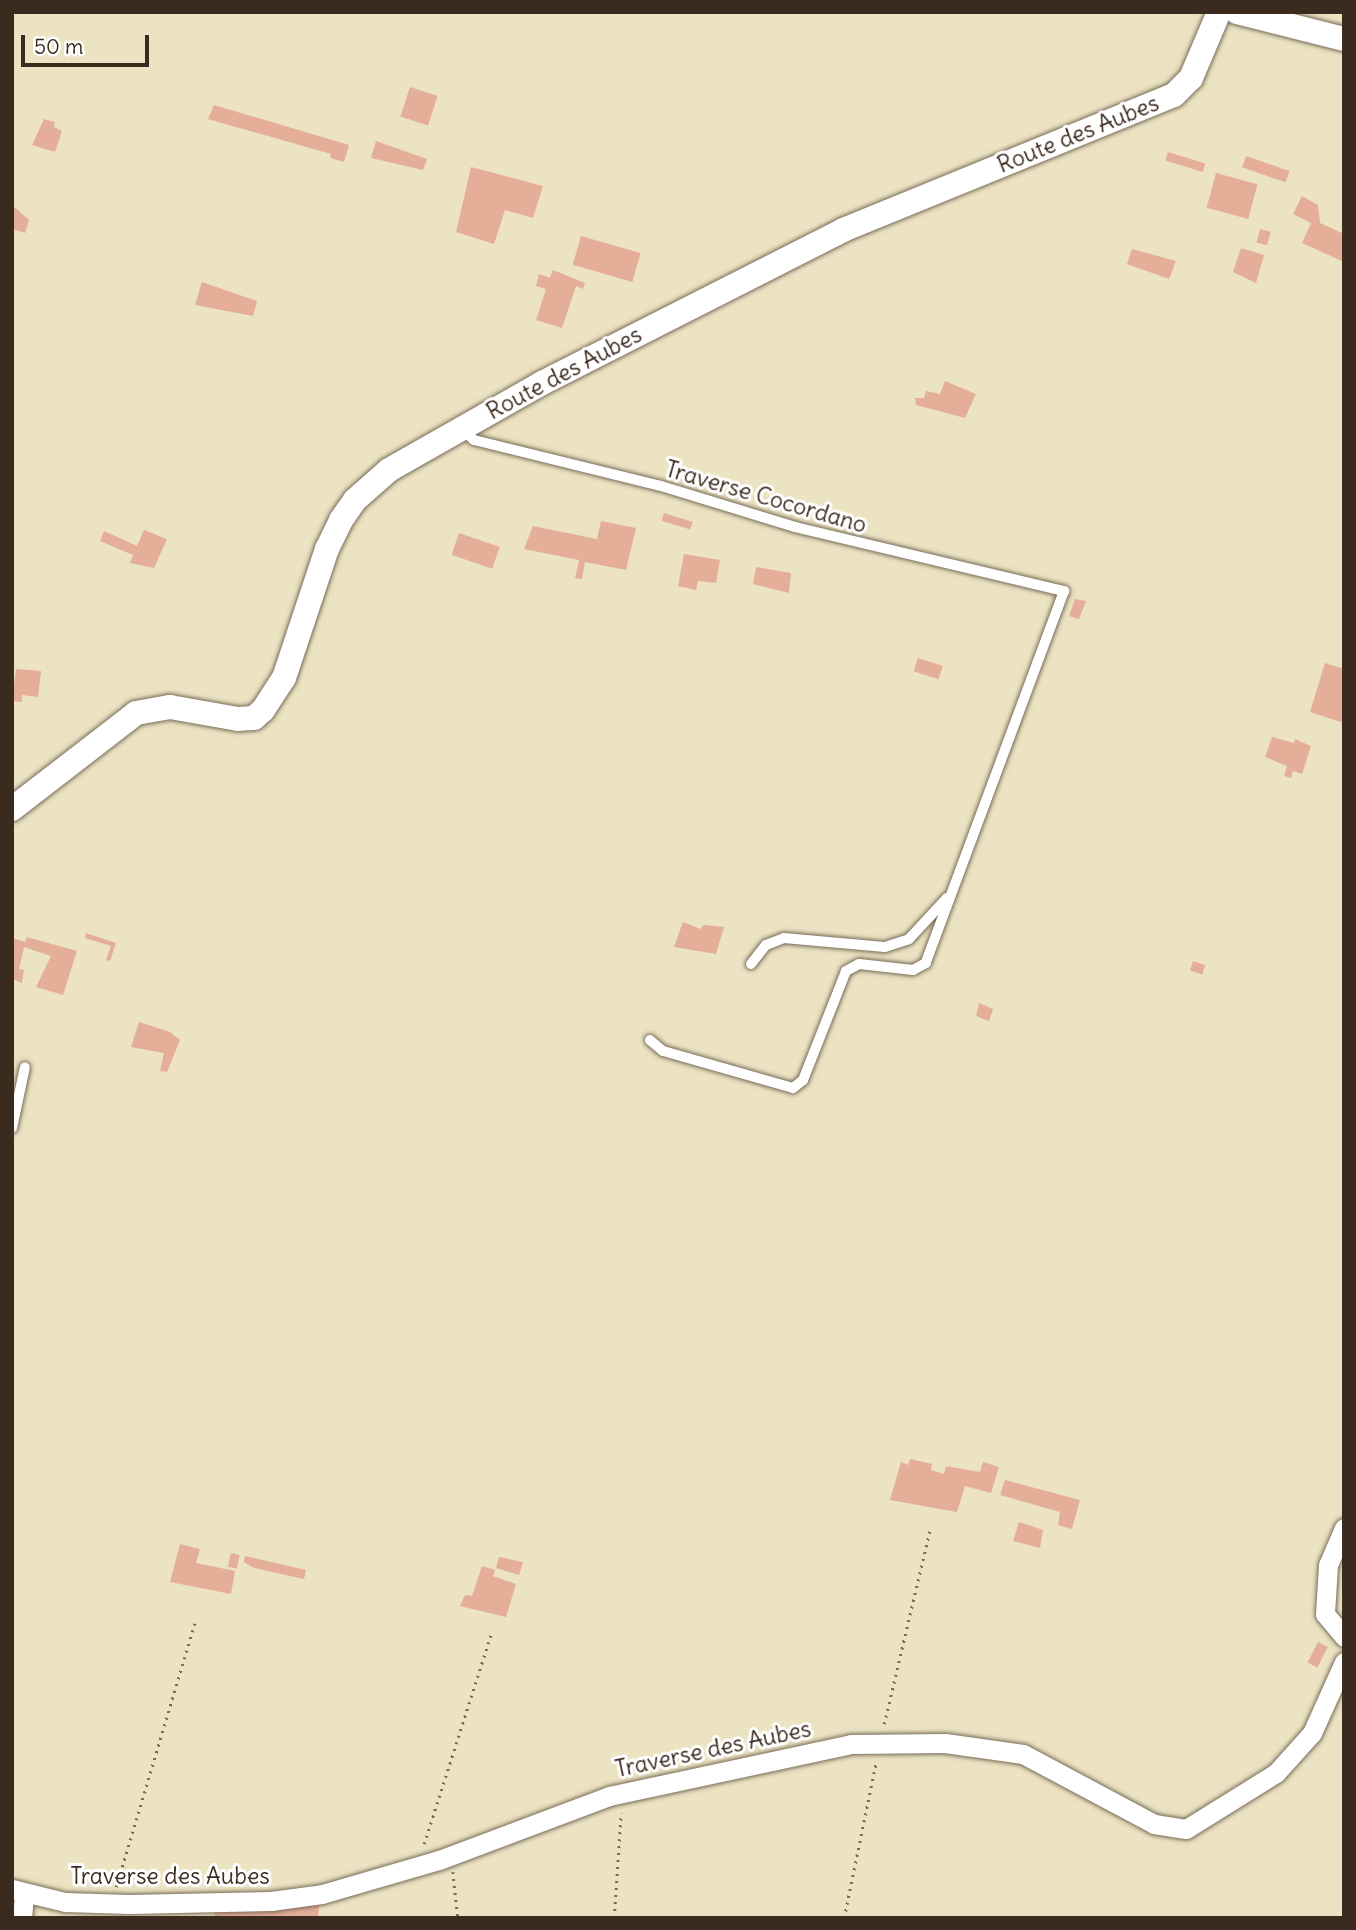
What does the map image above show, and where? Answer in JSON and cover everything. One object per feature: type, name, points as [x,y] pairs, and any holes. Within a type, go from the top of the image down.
[{"type":"street","name":"Route des Aubes","points":[[12,809],[136,713],[170,707],[238,719],[254,718],[263,710],[284,678],[327,549],[355,500],[389,470],[461,429],[843,230],[1174,95],[1191,78],[1219,12]]},
{"type":"street","points":[[1237,12],[1344,39]]},
{"type":"street","points":[[1344,1528],[1328,1565],[1325,1614],[1344,1637]]},
{"type":"street","name":"Traverse des Aubes","points":[[18,1891],[65,1902],[111,1903],[271,1901],[322,1894],[451,1856],[622,1794],[851,1744],[945,1743],[1023,1754],[1154,1824],[1186,1829],[1276,1773],[1312,1733],[1344,1662]]},
{"type":"street","points":[[18,1891],[22,1918]]},
{"type":"lane","name":"Traverse Cocordano","points":[[461,429],[474,440],[661,486],[795,527],[1064,591],[950,895]]},
{"type":"lane","points":[[751,964],[766,945],[784,938],[885,947],[909,939],[950,895]]},
{"type":"lane","points":[[650,1040],[663,1051],[793,1087],[803,1080],[846,971],[859,964],[913,970],[926,963],[950,895]]},
{"type":"lane","points":[[12,1128],[25,1068]]},
{"type":"path","points":[[844,1918],[880,1744],[930,1530]]},
{"type":"path","points":[[111,1903],[195,1622]]},
{"type":"path","points":[[417,1866],[491,1634]]},
{"type":"path","points":[[614,1918],[622,1794]]},
{"type":"path","points":[[451,1856],[458,1918]]},
{"type":"building","points":[[410,87],[438,96],[428,125],[400,116]]},
{"type":"building","points":[[214,105],[349,145],[344,162],[330,158],[331,154],[208,119]]},
{"type":"building","points":[[44,119],[55,122],[54,127],[62,131],[55,152],[32,145]]},
{"type":"building","points":[[376,141],[427,159],[423,170],[371,158]]},
{"type":"building","points":[[1168,152],[1205,163],[1203,172],[1165,161]]},
{"type":"building","points":[[1246,156],[1289,171],[1286,182],[1242,167]]},
{"type":"building","points":[[471,167],[543,186],[533,218],[505,210],[494,244],[456,232]]},
{"type":"building","points":[[1216,173],[1258,184],[1248,219],[1207,208]]},
{"type":"building","points":[[1302,196],[1318,205],[1320,223],[1344,234],[1344,262],[1302,243],[1311,223],[1293,214]]},
{"type":"building","points":[[12,205],[29,220],[25,233],[12,229]]},
{"type":"building","points":[[1260,229],[1271,232],[1267,245],[1256,243]]},
{"type":"building","points":[[581,236],[641,253],[632,282],[573,265]]},
{"type":"building","points":[[1241,248],[1264,255],[1256,283],[1233,272]]},
{"type":"building","points":[[1132,249],[1176,261],[1169,279],[1127,264]]},
{"type":"building","points":[[553,270],[585,283],[583,289],[576,286],[562,328],[536,320],[546,289],[536,286],[539,274],[550,278]]},
{"type":"building","points":[[202,282],[257,301],[253,316],[195,305]]},
{"type":"building","points":[[945,381],[976,394],[965,418],[916,405],[915,398],[924,398],[926,391],[940,394]]},
{"type":"building","points":[[664,513],[693,522],[690,529],[662,521]]},
{"type":"building","points":[[601,521],[636,528],[626,570],[585,562],[582,579],[575,578],[579,560],[524,549],[533,526],[597,539]]},
{"type":"building","points":[[144,530],[167,539],[154,568],[130,563],[133,555],[100,541],[104,531],[137,546]]},
{"type":"building","points":[[459,533],[500,547],[492,569],[452,555]]},
{"type":"building","points":[[684,554],[720,560],[716,583],[698,581],[696,590],[678,586]]},
{"type":"building","points":[[756,567],[791,573],[789,593],[753,584]]},
{"type":"building","points":[[1075,599],[1086,601],[1079,619],[1069,616]]},
{"type":"building","points":[[918,658],[943,666],[938,679],[914,671]]},
{"type":"building","points":[[1325,663],[1344,669],[1344,723],[1310,712]]},
{"type":"building","points":[[16,669],[41,671],[38,697],[22,695],[22,702],[12,701]]},
{"type":"building","points":[[1272,737],[1294,743],[1295,739],[1311,746],[1302,774],[1293,771],[1291,778],[1284,776],[1287,766],[1265,757]]},
{"type":"building","points":[[683,922],[701,929],[703,925],[724,927],[716,954],[674,947]]},
{"type":"building","points":[[86,933],[116,943],[110,961],[106,960],[111,946],[85,938]]},
{"type":"building","points":[[27,937],[77,951],[63,995],[36,987],[51,956],[24,947],[19,969],[24,970],[22,983],[12,979],[13,938],[25,942]]},
{"type":"building","points":[[1193,961],[1205,965],[1202,975],[1190,971]]},
{"type":"building","points":[[979,1003],[993,1009],[989,1021],[976,1016]]},
{"type":"building","points":[[139,1022],[170,1032],[180,1040],[167,1072],[160,1071],[164,1053],[131,1047]]},
{"type":"building","points":[[910,1459],[932,1464],[931,1470],[944,1474],[946,1466],[980,1472],[983,1462],[999,1467],[991,1493],[965,1486],[957,1512],[890,1500],[901,1462],[908,1465]]},
{"type":"building","points":[[1005,1480],[1080,1500],[1072,1529],[1058,1525],[1060,1512],[1000,1495]]},
{"type":"building","points":[[1019,1522],[1043,1530],[1040,1548],[1013,1541]]},
{"type":"building","points":[[180,1544],[200,1549],[196,1563],[235,1571],[231,1594],[170,1582]]},
{"type":"building","points":[[231,1553],[240,1555],[237,1569],[228,1567]]},
{"type":"building","points":[[245,1556],[306,1570],[304,1579],[254,1568],[244,1562]]},
{"type":"building","points":[[499,1557],[523,1562],[519,1575],[496,1568]]},
{"type":"building","points":[[482,1566],[495,1570],[493,1576],[516,1584],[506,1617],[460,1606],[465,1595],[472,1596]]},
{"type":"building","points":[[1318,1642],[1328,1647],[1317,1667],[1308,1662]]},
{"type":"building","points":[[319,1905],[318,1918],[215,1918],[214,1912]]}]
